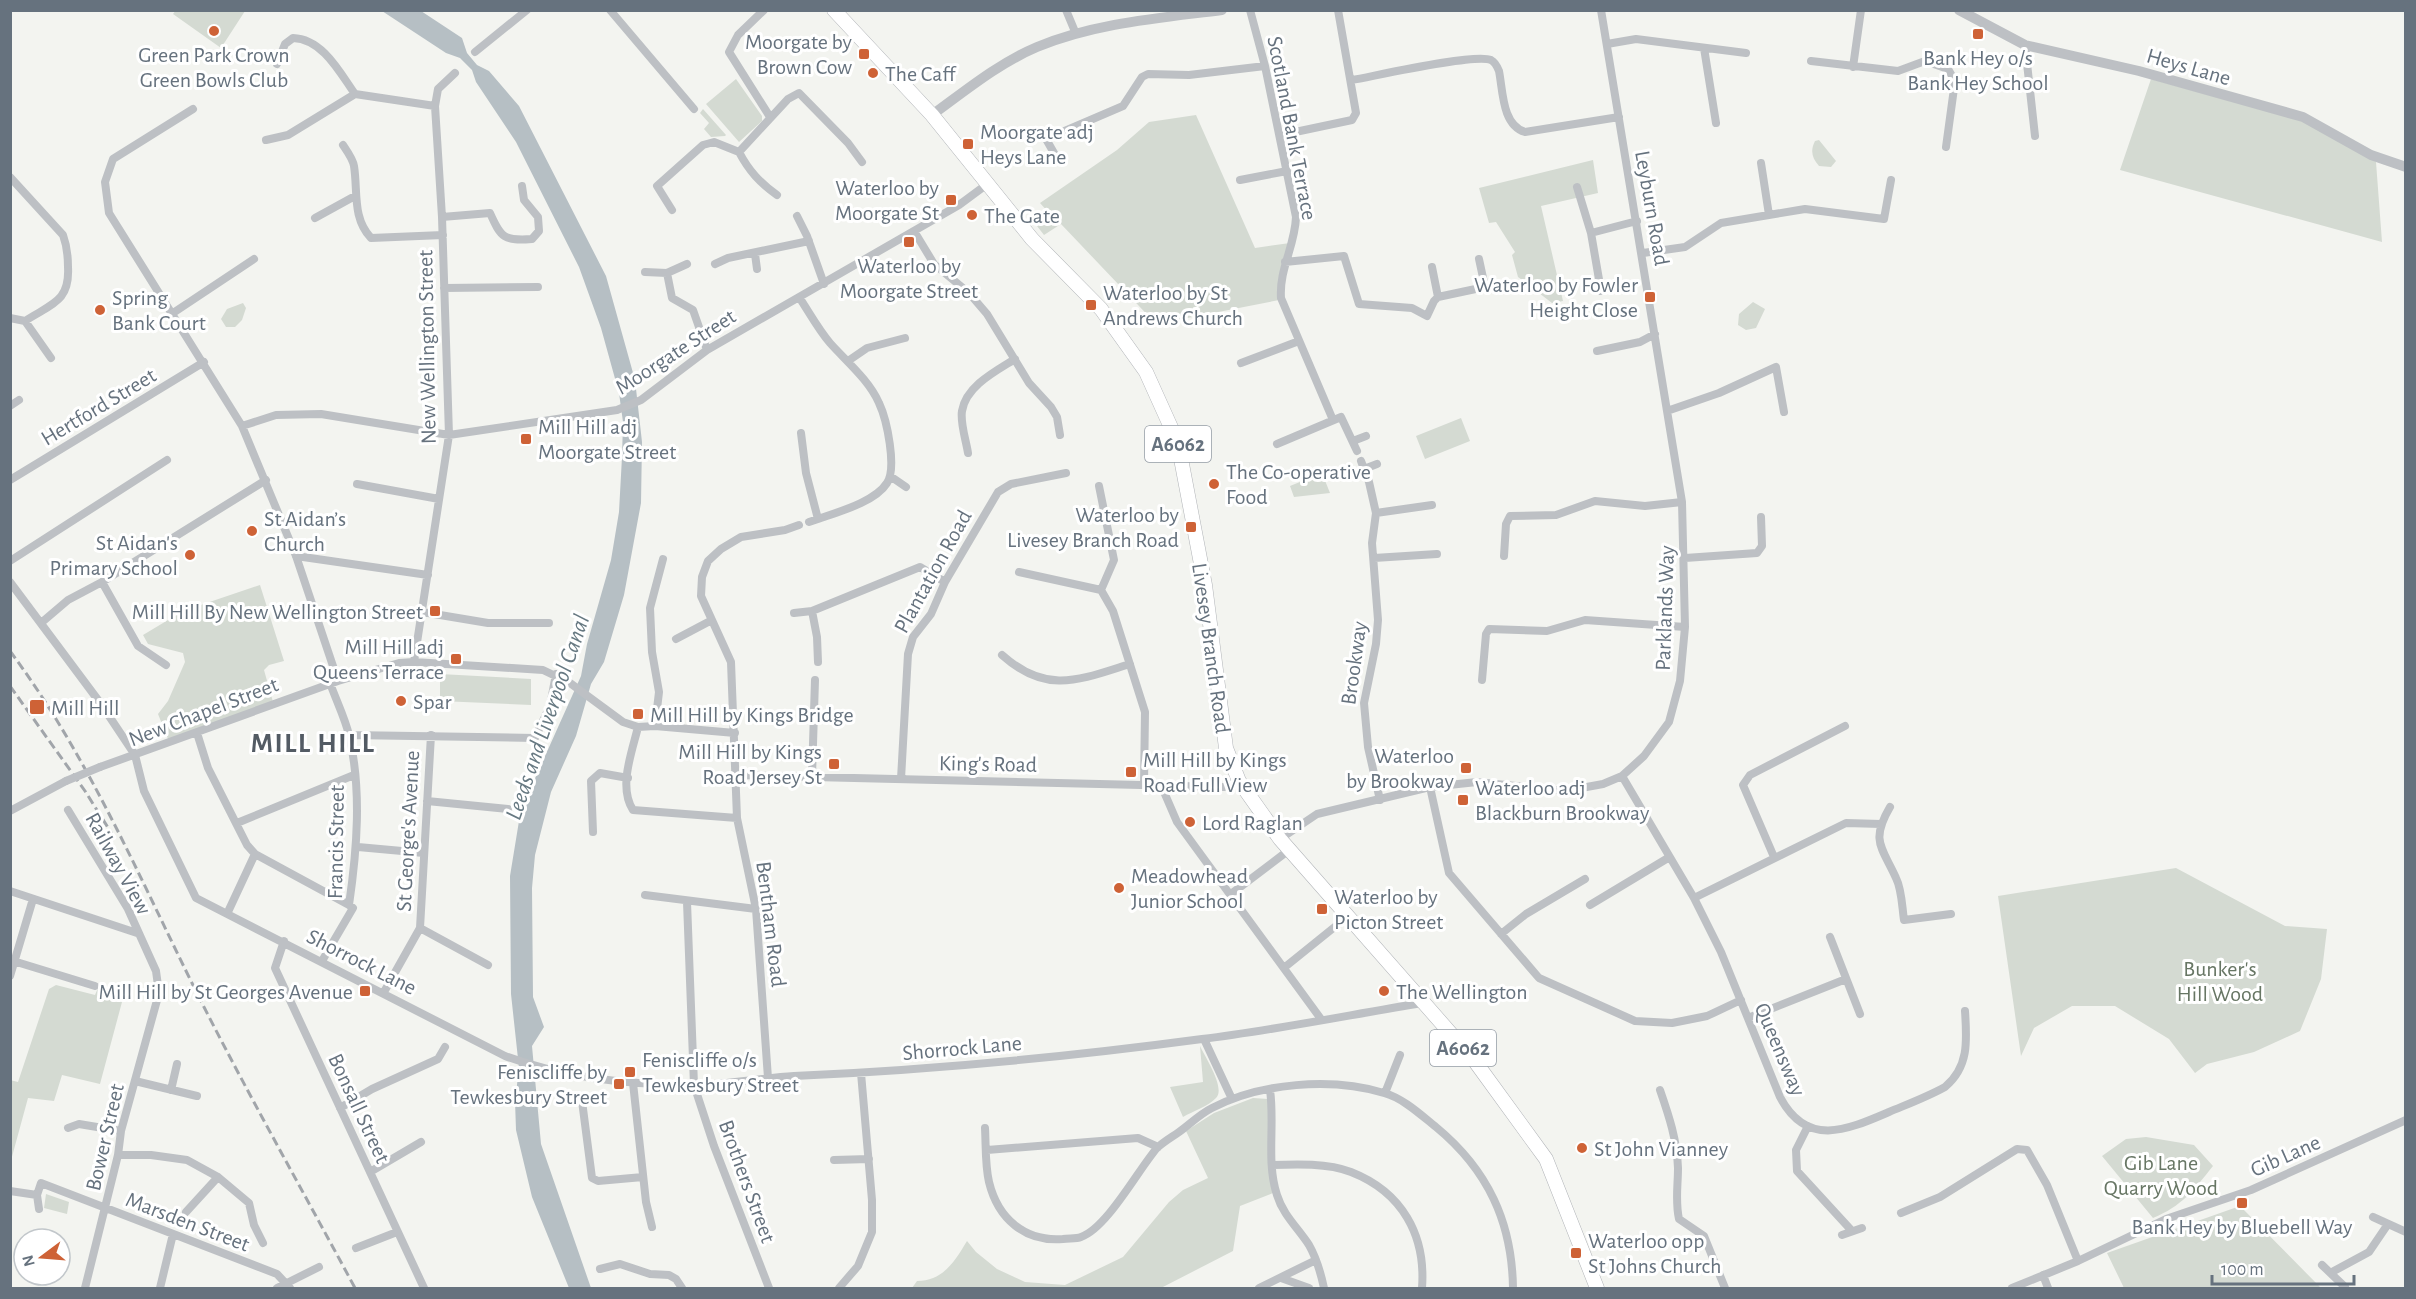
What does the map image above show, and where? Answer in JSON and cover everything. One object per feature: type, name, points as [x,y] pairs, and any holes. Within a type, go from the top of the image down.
[{"type":"main road","name":"Livesey Branch Road","points":[[834,10],[932,115],[986,185],[1032,239],[1101,309],[1146,372],[1175,435],[1205,585],[1226,748],[1239,781],[1289,850],[1474,1060],[1546,1159],[1597,1288]]},
{"type":"street","points":[[476,52],[526,10]]},
{"type":"street","points":[[610,10],[694,109]]},
{"type":"street","points":[[616,18],[625,10]]},
{"type":"street","points":[[764,10],[738,36],[729,52],[770,117]]},
{"type":"street","points":[[1066,10],[1076,34]]},
{"type":"street","points":[[932,115],[1001,66],[1036,47],[1076,34],[1131,22],[1222,10]]},
{"type":"street","name":"Scotland Bank Terrace","points":[[1250,10],[1266,66],[1296,217],[1295,237],[1280,280],[1281,298],[1333,420]]},
{"type":"street","points":[[1281,135],[1352,120],[1356,113],[1338,10]]},
{"type":"street","name":"Leyburn Road","points":[[1602,10],[1667,411]]},
{"type":"street","points":[[1853,67],[1861,10]]},
{"type":"street","name":"Heys Lane","points":[[1959,10],[2025,45],[2139,71],[2303,117],[2371,155],[2406,167]]},
{"type":"street","points":[[277,64],[285,44],[293,38],[304,39],[332,60],[355,94]]},
{"type":"street","points":[[1607,44],[1636,39],[1746,52]]},
{"type":"street","points":[[2025,45],[2036,136]]},
{"type":"street","points":[[1704,48],[1716,123]]},
{"type":"street","points":[[1352,80],[1448,62],[1488,59],[1496,64],[1499,71],[1508,116],[1518,130],[1524,132],[1619,117]]},
{"type":"street","points":[[1811,61],[1898,71],[1925,61],[1948,69],[1955,81],[1946,147]]},
{"type":"street","points":[[1054,153],[1046,139],[1123,106],[1142,77],[1148,74],[1189,75],[1266,66]]},
{"type":"street","name":"New Wellington Street","points":[[414,662],[449,435],[443,235],[435,106],[438,89],[455,73]]},
{"type":"street","points":[[739,152],[788,99],[800,93],[848,143],[862,162]]},
{"type":"street","points":[[266,140],[288,135],[355,94],[435,106]]},
{"type":"street","name":"Francis Street","points":[[193,109],[113,159],[105,182],[109,213],[242,426],[296,556],[334,682],[349,735],[358,847],[349,905],[352,908],[322,961]]},
{"type":"street","points":[[672,210],[657,186],[703,145],[714,142],[739,152],[748,169],[762,185],[777,195]]},
{"type":"street","points":[[343,146],[354,165],[355,196],[362,228],[371,238],[443,235]]},
{"type":"street","points":[[1761,163],[1769,215]]},
{"type":"street","points":[[1240,180],[1287,171]]},
{"type":"street","points":[[10,177],[63,235],[67,245],[69,287],[58,299],[25,321]]},
{"type":"street","points":[[1643,254],[1685,247],[1721,223],[1805,209],[1884,219],[1890,180]]},
{"type":"street","name":"Moorgate Street","points":[[242,426],[276,415],[321,414],[449,435],[617,410],[640,400],[707,350],[959,205],[986,185]]},
{"type":"street","points":[[442,217],[490,213],[499,233],[512,241],[532,239],[539,231],[538,217],[524,200],[522,186]]},
{"type":"street","points":[[1577,187],[1591,233],[1601,291]]},
{"type":"street","points":[[315,218],[355,196]]},
{"type":"street","points":[[797,216],[809,241],[824,284]]},
{"type":"street","points":[[1591,233],[1637,221]]},
{"type":"street","points":[[914,231],[934,264],[969,293],[987,314],[1029,383],[1051,406],[1057,417],[1060,435]]},
{"type":"street","points":[[715,264],[728,258],[809,241]]},
{"type":"street","points":[[755,254],[757,269]]},
{"type":"street","points":[[1285,262],[1344,256],[1359,304],[1412,308],[1427,316],[1438,297],[1499,284]]},
{"type":"street","points":[[173,313],[254,259]]},
{"type":"street","points":[[1479,259],[1485,287]]},
{"type":"street","points":[[645,272],[667,273],[687,264]]},
{"type":"street","points":[[1432,267],[1438,297]]},
{"type":"street","points":[[667,273],[672,298],[693,310],[707,350]]},
{"type":"street","points":[[444,288],[538,287]]},
{"type":"street","points":[[800,297],[829,342],[848,361],[879,403],[891,451],[890,476],[886,485],[858,504],[809,522]]},
{"type":"street","points":[[10,318],[25,321],[51,358]]},
{"type":"street","points":[[1597,351],[1640,342],[1655,334]]},
{"type":"street","points":[[848,361],[867,348],[905,338]]},
{"type":"street","points":[[1240,363],[1299,341]]},
{"type":"street","points":[[968,453],[962,411],[969,394],[986,378],[1015,359]]},
{"type":"street","name":"Hertford Street","points":[[10,480],[204,362]]},
{"type":"street","points":[[1667,411],[1719,393],[1758,372],[1776,367],[1784,412]]},
{"type":"street","points":[[10,406],[19,400]]},
{"type":"street","name":"Parklands Way","points":[[1280,839],[1317,814],[1430,787],[1477,782],[1565,791],[1603,784],[1622,776],[1644,756],[1669,722],[1680,681],[1685,627],[1682,502],[1667,411]]},
{"type":"street","points":[[1277,444],[1333,420],[1343,418],[1357,452]]},
{"type":"street","points":[[801,433],[806,473],[818,519]]},
{"type":"street","points":[[1353,441],[1366,436]]},
{"type":"street","points":[[10,561],[167,460]]},
{"type":"street","name":"Brookway","points":[[1377,464],[1362,465],[1376,513],[1372,539],[1378,620],[1376,644],[1364,703],[1368,747],[1380,800]]},
{"type":"street","name":"Plantation Road","points":[[901,779],[908,654],[913,637],[931,614],[945,582],[998,492],[1011,484],[1066,473]]},
{"type":"street","points":[[890,476],[906,487]]},
{"type":"street","points":[[41,623],[68,600],[102,582],[266,480]]},
{"type":"street","points":[[357,484],[439,499]]},
{"type":"street","points":[[1100,486],[1114,560],[1101,590]]},
{"type":"street","points":[[1503,556],[1506,524],[1510,516],[1556,515],[1595,501],[1645,506],[1682,502]]},
{"type":"street","points":[[1376,513],[1432,505]]},
{"type":"street","points":[[1685,558],[1757,553],[1762,546],[1761,517]]},
{"type":"street","name":"Bentham Road","points":[[768,1078],[756,909],[737,818],[731,662],[701,596],[702,577],[708,561],[741,537],[785,530],[799,525]]},
{"type":"street","points":[[1374,558],[1437,554]]},
{"type":"street","points":[[296,556],[428,575]]},
{"type":"street","points":[[655,726],[659,692],[652,652],[650,608],[663,559]]},
{"type":"street","points":[[794,612],[812,611],[920,567],[945,582]]},
{"type":"street","points":[[1019,572],[1101,590],[1113,611],[1145,712],[1144,785]]},
{"type":"street","name":"Shorrock Lane","points":[[10,582],[101,704],[135,755],[144,791],[196,898],[384,992],[505,1056],[543,1070],[633,1083],[694,1085],[861,1073],[1057,1057],[1204,1039],[1422,1003]]},
{"type":"street","points":[[102,582],[138,646],[166,665]]},
{"type":"street","points":[[812,611],[817,637],[818,662]]},
{"type":"street","points":[[422,612],[488,623],[549,623]]},
{"type":"street","points":[[676,639],[712,620]]},
{"type":"street","points":[[1482,680],[1485,639],[1490,629],[1547,631],[1585,620],[1685,627]]},
{"type":"street","points":[[1002,655],[1017,669],[1053,680],[1072,682],[1130,664]]},
{"type":"street","name":"New Chapel Street","points":[[10,811],[66,781],[100,767],[334,682],[399,663],[543,670],[556,674]]},
{"type":"street","points":[[349,735],[535,738],[550,706],[556,674],[613,717],[638,727],[655,726],[735,733]]},
{"type":"street","points":[[812,776],[815,680]]},
{"type":"street","points":[[1774,856],[1743,785],[1750,775],[1845,726]]},
{"type":"street","points":[[638,727],[628,778],[627,801],[633,810],[737,818]]},
{"type":"street","points":[[197,733],[208,768],[247,845],[255,855],[349,905]]},
{"type":"street","name":"St George's Avenue","points":[[384,992],[420,928],[431,735]]},
{"type":"street","points":[[593,832],[591,781],[600,773],[628,778]]},
{"type":"street","points":[[237,823],[354,775]]},
{"type":"street","name":"King's Road","points":[[735,775],[1224,787],[1239,781]]},
{"type":"street","name":"Queensway","points":[[1622,776],[1668,858],[1694,898],[1741,1000],[1785,1108],[1809,1126],[1825,1131],[1849,1129],[1944,1087],[1958,1075],[1963,1062],[1967,1042],[1965,1011]]},
{"type":"street","points":[[1161,785],[1177,822],[1321,1019]]},
{"type":"street","points":[[1430,787],[1449,873],[1539,978],[1635,1021],[1672,1023],[1707,1016],[1741,1000]]},
{"type":"street","points":[[427,801],[508,809]]},
{"type":"street","points":[[1890,807],[1881,824],[1879,844],[1897,878],[1904,920],[1951,914]]},
{"type":"street","name":"Railway View","points":[[68,810],[128,909],[156,971],[159,993]]},
{"type":"street","points":[[1694,898],[1774,856],[1846,823],[1881,824]]},
{"type":"street","points":[[358,847],[424,853]]},
{"type":"street","points":[[1231,894],[1289,850]]},
{"type":"street","points":[[227,914],[255,855]]},
{"type":"street","points":[[1590,905],[1668,858]]},
{"type":"street","points":[[1501,934],[1526,914],[1585,879]]},
{"type":"street","points":[[10,891],[137,933]]},
{"type":"street","points":[[645,895],[756,909]]},
{"type":"street","points":[[10,976],[33,899]]},
{"type":"street","name":"Brothers Street","points":[[687,902],[694,1085],[714,1146],[769,1288]]},
{"type":"street","points":[[1285,967],[1347,917]]},
{"type":"street","points":[[420,928],[488,965]]},
{"type":"street","points":[[1830,937],[1860,1014]]},
{"type":"street","name":"Bonsall Street","points":[[284,941],[275,968],[424,1288]]},
{"type":"street","points":[[13,961],[94,986]]},
{"type":"street","points":[[1748,1018],[1846,979]]},
{"type":"street","name":"Bower Street","points":[[86,1288],[106,1209],[121,1131],[159,993]]},
{"type":"street","points":[[1204,1039],[1232,1099]]},
{"type":"street","points":[[340,1108],[372,1089],[438,1059],[445,1047]]},
{"type":"street","points":[[1385,1093],[1400,1055]]},
{"type":"street","points":[[171,1090],[177,1064]]},
{"type":"street","points":[[839,1288],[858,1266],[872,1232],[869,1159],[861,1073]]},
{"type":"street","points":[[135,1081],[197,1096]]},
{"type":"street","points":[[633,1083],[652,1227]]},
{"type":"street","points":[[985,1128],[989,1182],[1000,1212],[1021,1232],[1050,1240],[1082,1237],[1103,1220],[1158,1147],[1209,1109],[1256,1090],[1329,1083],[1385,1093],[1415,1110],[1439,1130],[1475,1167],[1502,1213],[1513,1257],[1513,1288]]},
{"type":"street","points":[[1270,1090],[1274,1186],[1284,1212],[1309,1245],[1324,1288]]},
{"type":"street","points":[[1660,1090],[1674,1132],[1678,1168],[1675,1203],[1678,1219],[1704,1236],[1725,1288]]},
{"type":"street","points":[[582,1101],[592,1178],[598,1181],[644,1177]]},
{"type":"street","name":"Gib Lane","points":[[2012,1288],[2078,1261],[2166,1219],[2251,1190],[2406,1120]]},
{"type":"street","points":[[68,1128],[79,1124],[121,1131]]},
{"type":"street","points":[[1809,1126],[1796,1150],[1797,1172],[1852,1231]]},
{"type":"street","points":[[987,1150],[1138,1137],[1158,1147]]},
{"type":"street","points":[[370,1172],[421,1142]]},
{"type":"street","points":[[1901,1213],[1940,1197],[2017,1149],[2027,1150],[2047,1185],[2078,1261]]},
{"type":"street","points":[[118,1155],[151,1155],[187,1160],[218,1177],[249,1203],[254,1225],[263,1243]]},
{"type":"street","points":[[834,1160],[869,1159]]},
{"type":"street","points":[[1272,1165],[1294,1164],[1349,1171],[1377,1186],[1400,1208],[1417,1233],[1424,1263],[1422,1288]]},
{"type":"street","points":[[186,1212],[218,1177]]},
{"type":"street","name":"Marsden Street","points":[[38,1195],[41,1183],[277,1274],[288,1286]]},
{"type":"street","points":[[10,1191],[38,1195],[39,1209]]},
{"type":"street","points":[[2373,1217],[2406,1232]]},
{"type":"street","points":[[2332,1272],[2369,1252],[2388,1224]]},
{"type":"street","points":[[1842,1234],[1862,1228]]},
{"type":"street","points":[[356,1248],[397,1232]]},
{"type":"street","points":[[160,1288],[173,1234]]},
{"type":"street","points":[[1259,1288],[1316,1260]]},
{"type":"street","points":[[600,1269],[620,1264],[650,1274],[669,1275],[676,1279],[682,1288]]},
{"type":"street","points":[[2322,1265],[2332,1272],[2345,1287]]},
{"type":"street","points":[[277,1288],[288,1286],[319,1267]]},
{"type":"street","points":[[2043,1275],[2048,1288]]},
{"type":"street","points":[[1281,1278],[1309,1288]]},
{"type":"green space","name":"Green Park Crown Green Bowls Club","points":[[176,10],[245,11],[221,48],[173,14]]},
{"type":"green space","points":[[736,79],[762,116],[762,121],[739,142],[706,104]]},
{"type":"green space","points":[[2151,79],[2302,121],[2376,162],[2382,242],[2120,170]]},
{"type":"green space","points":[[703,109],[725,136],[711,137],[704,129],[709,123],[700,113]]},
{"type":"green space","points":[[1196,115],[1255,248],[1290,243],[1279,300],[1162,323],[1158,326],[1061,224],[1044,235],[1037,226],[1049,213],[1040,203],[1117,150],[1149,122]]},
{"type":"green space","points":[[1819,140],[1836,161],[1831,167],[1819,166],[1813,157],[1813,145]]},
{"type":"green space","points":[[1593,160],[1598,193],[1541,206],[1563,301],[1552,303],[1518,277],[1512,255],[1515,252],[1496,222],[1489,223],[1479,188]]},
{"type":"green space","points":[[1753,302],[1765,309],[1756,328],[1746,330],[1738,325],[1739,314]]},
{"type":"green space","points":[[243,303],[246,308],[242,320],[235,327],[226,327],[221,319],[227,309]]},
{"type":"green space","points":[[1461,418],[1470,441],[1425,459],[1416,436]]},
{"type":"green space","points":[[1322,473],[1330,493],[1294,497],[1290,486]]},
{"type":"green space","points":[[260,585],[284,661],[269,665],[264,670],[273,702],[168,739],[158,714],[168,701],[185,662],[183,653],[148,644],[143,635],[183,611]]},
{"type":"green space","points":[[440,674],[531,679],[531,705],[440,701]]},
{"type":"green space","name":"Bunker's Hill Wood","points":[[2176,868],[2285,926],[2327,929],[2321,979],[2300,1031],[2254,1052],[2207,1064],[2195,1073],[2169,1039],[2115,1006],[2072,1006],[2034,1028],[2021,1056],[1998,896]]},
{"type":"green space","points":[[56,985],[95,995],[98,988],[122,1002],[100,1084],[62,1075],[54,1101],[28,1098],[10,1164],[10,1080],[18,1082],[49,989]]},
{"type":"green space","points":[[1200,1046],[1217,1080],[1218,1093],[1209,1104],[1183,1117],[1170,1087],[1203,1082]]},
{"type":"green space","points":[[1253,1098],[1268,1099],[1273,1193],[1240,1206],[1233,1251],[1161,1288],[912,1288],[917,1281],[934,1278],[941,1274],[958,1256],[967,1241],[976,1252],[997,1269],[1025,1282],[1065,1285],[1123,1257],[1169,1202],[1183,1190],[1208,1178],[1186,1131],[1214,1113]]},
{"type":"green space","name":"Gib Lane Quarry Wood","points":[[2146,1137],[2194,1145],[2213,1166],[2186,1197],[2153,1218],[2102,1156],[2126,1139]]},
{"type":"green space","points":[[46,1194],[69,1202],[67,1214],[44,1208]]},
{"type":"green space","points":[[2240,1206],[2321,1288],[2124,1288],[2107,1253]]},
{"type":"shaded area","points":[[382,11],[421,11],[462,38],[467,53],[477,65],[489,71],[519,106],[606,276],[635,380],[642,442],[641,503],[624,595],[604,662],[591,684],[576,736],[551,792],[535,855],[532,888],[533,997],[544,1027],[532,1046],[541,1144],[591,1288],[569,1288],[532,1197],[516,1130],[515,1101],[519,1068],[511,994],[510,876],[519,821],[528,794],[581,676],[587,644],[611,560],[619,512],[622,457],[623,422],[619,393],[601,328],[579,267],[516,142],[476,82],[472,70],[460,58],[446,53]]},
{"type":"railway","points":[[10,651],[39,693],[91,780],[223,1044],[355,1288]]},
{"type":"railway","points":[[10,686],[85,791],[112,834]]},
{"type":"place","name":"Green Park Crown Green Bowls Club","points":[[214,31]]},
{"type":"place","name":"Bank Hey o/s Bank Hey School","points":[[1978,34]]},
{"type":"place","name":"Moorgate by Brown Cow","points":[[864,54]]},
{"type":"place","name":"The Caff","points":[[873,73]]},
{"type":"place","name":"Moorgate adj Heys Lane","points":[[968,144]]},
{"type":"place","name":"Waterloo by Moorgate St","points":[[951,200]]},
{"type":"place","name":"The Gate","points":[[972,215]]},
{"type":"place","name":"Waterloo by Moorgate Street","points":[[909,242]]},
{"type":"place","name":"Waterloo by Fowler Height Close","points":[[1650,297]]},
{"type":"place","name":"Waterloo by St Andrews Church","points":[[1091,305]]},
{"type":"place","name":"Spring Bank Court","points":[[100,310]]},
{"type":"place","name":"Mill Hill adj Moorgate Street","points":[[526,439]]},
{"type":"place","name":"The Co-operative Food","points":[[1214,484]]},
{"type":"place","name":"Waterloo by Livesey Branch Road","points":[[1191,527]]},
{"type":"place","name":"St Aidan’s Church","points":[[252,531]]},
{"type":"place","name":"St Aidan's Primary School","points":[[190,555]]},
{"type":"place","name":"Mill Hill By New Wellington Street","points":[[435,611]]},
{"type":"place","name":"Mill Hill adj Queens Terrace","points":[[456,659]]},
{"type":"place","name":"Spar","points":[[401,701]]},
{"type":"place","name":"Mill Hill","points":[[37,707]]},
{"type":"place","name":"Mill Hill by Kings Bridge","points":[[638,714]]},
{"type":"place","name":"Mill Hill by Kings Road Jersey St","points":[[834,764]]},
{"type":"place","name":"Waterloo by Brookway","points":[[1466,768]]},
{"type":"place","name":"Mill Hill by Kings Road Full View","points":[[1131,772]]},
{"type":"place","name":"Waterloo adj Blackburn Brookway","points":[[1463,800]]},
{"type":"place","name":"Lord Raglan","points":[[1190,822]]},
{"type":"place","name":"Meadowhead Junior School","points":[[1119,888]]},
{"type":"place","name":"Waterloo by Picton Street","points":[[1322,909]]},
{"type":"place","name":"Mill Hill by St Georges Avenue","points":[[365,991]]},
{"type":"place","name":"The Wellington","points":[[1384,991]]},
{"type":"place","name":"Feniscliffe o/s Tewkesbury Street","points":[[630,1072]]},
{"type":"place","name":"Feniscliffe by Tewkesbury Street","points":[[619,1084]]},
{"type":"place","name":"St John Vianney","points":[[1582,1148]]},
{"type":"place","name":"Bank Hey by Bluebell Way","points":[[2242,1203]]},
{"type":"place","name":"Waterloo opp St Johns Church","points":[[1576,1253]]},
{"type":"district","name":"MILL HILL","points":[[313,742]]},
{"type":"water label","name":"Leeds and Liverpool Canal","points":[[547,717]]}]
